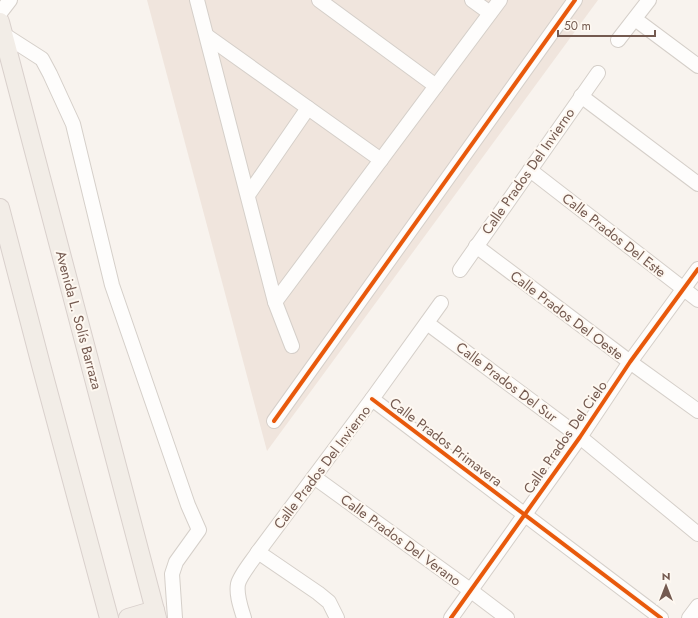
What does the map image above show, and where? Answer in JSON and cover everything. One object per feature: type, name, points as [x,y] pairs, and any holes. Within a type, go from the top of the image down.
[{"type":"main road","name":"Avenida L. Solís Barraza","points":[[2,28],[156,614]]},
{"type":"main road","points":[[0,208],[109,618]]},
{"type":"main road","points":[[128,618],[156,614]]},
{"type":"street","points":[[0,13],[10,0]]},
{"type":"street","points":[[197,0],[275,302],[292,346]]},
{"type":"street","points":[[319,0],[436,86]]},
{"type":"street","points":[[472,0],[490,13]]},
{"type":"street","points":[[275,302],[500,0]]},
{"type":"street","points":[[274,421],[575,0]]},
{"type":"street","points":[[618,40],[649,0]]},
{"type":"street","points":[[635,19],[698,66]]},
{"type":"street","points":[[2,28],[42,59],[73,124],[112,285],[188,505],[199,530],[176,562],[172,574],[175,618]]},
{"type":"street","points":[[207,36],[381,160]]},
{"type":"street","name":"Calle Prados Del Invierno","points":[[460,270],[598,73]]},
{"type":"street","points":[[581,96],[698,184]]},
{"type":"street","points":[[248,195],[308,108]]},
{"type":"street","name":"Calle Prados Del Este","points":[[530,170],[698,300]]},
{"type":"street","name":"Calle Prados Del Oeste","points":[[476,246],[630,362],[698,411]]},
{"type":"street","name":"Calle Prados Del Cielo","points":[[451,618],[580,437],[630,362],[698,269]]},
{"type":"street","name":"Calle Prados Del Invierno","points":[[244,618],[238,596],[238,584],[241,578],[258,552],[372,400],[440,303]]},
{"type":"street","name":"Calle Prados Del Sur","points":[[427,323],[580,437],[698,534]]},
{"type":"street","name":"Calle Prados Primavera","points":[[372,400],[661,618]]},
{"type":"street","name":"Calle Prados Del Verano","points":[[314,477],[507,618]]},
{"type":"street","points":[[258,552],[329,602],[337,618]]},
{"type":"street","points":[[689,618],[698,606]]},
{"type":"shaded area","points":[[147,0],[598,0],[267,451]]},
{"type":"cycle path","points":[[274,421],[575,0]]},
{"type":"cycle path","points":[[451,618],[580,437],[630,362],[698,269]]},
{"type":"cycle path","points":[[372,399],[661,618]]}]
